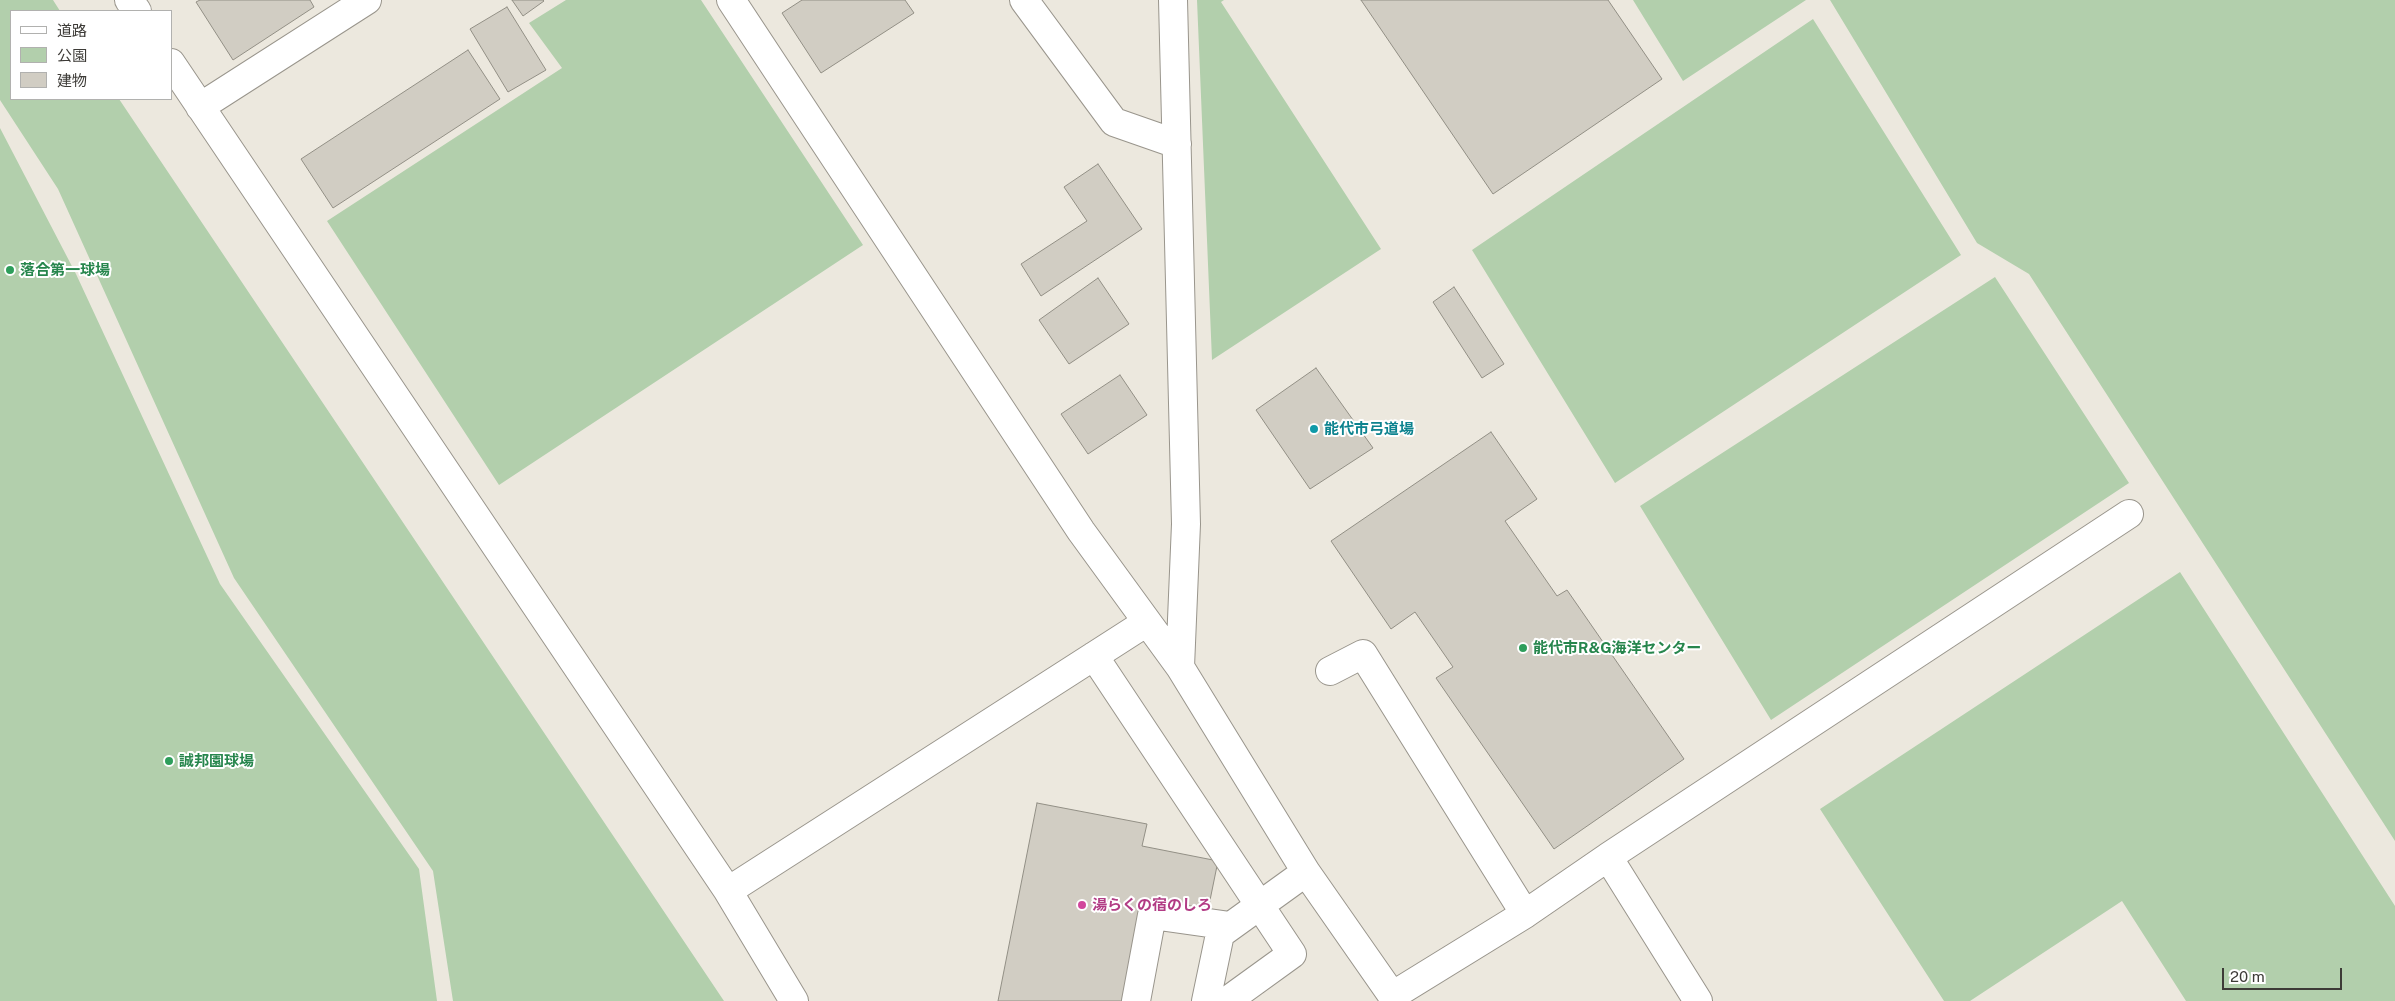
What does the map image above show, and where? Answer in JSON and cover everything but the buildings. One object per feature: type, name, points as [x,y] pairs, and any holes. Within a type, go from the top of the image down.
[{"type":"street","points":[[200,107],[367,0]]},
{"type":"street","points":[[731,0],[1081,531],[1180,667],[1306,872],[1394,998],[1525,914],[1608,857],[2129,514]]},
{"type":"street","points":[[1024,0],[1114,122],[1177,144]]},
{"type":"street","points":[[1173,0],[1186,524],[1180,667]]},
{"type":"street","points":[[172,65],[728,890],[794,1001]]},
{"type":"street","points":[[728,890],[1147,622]]},
{"type":"street","points":[[1330,671],[1363,654],[1525,914]]},
{"type":"street","points":[[1094,656],[1292,954],[1227,1001]]},
{"type":"street","points":[[1608,857],[1698,1001]]},
{"type":"street","points":[[1206,1001],[1220,934],[1306,872]]},
{"type":"street","points":[[1136,1001],[1152,915],[1230,926]]},
{"type":"green space","points":[[0,0],[53,0],[59,10],[10,10],[10,100],[120,100],[724,1001],[453,1001],[433,871],[234,578],[58,189],[0,100]]},
{"type":"green space","points":[[566,0],[701,0],[863,245],[499,485],[327,221],[562,68],[529,23]]},
{"type":"green space","points":[[1197,0],[1224,0],[1221,2],[1381,249],[1212,360]]},
{"type":"green space","points":[[1633,0],[1806,0],[1683,81]]},
{"type":"green space","points":[[1830,0],[2395,0],[2395,841],[2029,274],[1977,243]]},
{"type":"green space","points":[[1813,19],[1961,255],[1615,483],[1472,250]]},
{"type":"green space","name":"誠邦園球場","points":[[0,128],[76,274],[220,584],[419,869],[437,1001],[0,1001]]},
{"type":"green space","points":[[1995,277],[2129,483],[1771,720],[1640,506]]},
{"type":"green space","points":[[2180,572],[2395,906],[2395,1001],[2186,1001],[2122,901],[1970,1001],[1944,1001],[1820,809]]},
{"type":"place","name":"落合第一球場","points":[[10,270]]},
{"type":"place","name":"能代市弓道場","points":[[1314,429]]},
{"type":"place","name":"能代市R&G海洋センター","points":[[1523,648]]},
{"type":"place","name":"誠邦園球場","points":[[169,761]]},
{"type":"place","name":"湯らくの宿のしろ","points":[[1082,905]]}]
